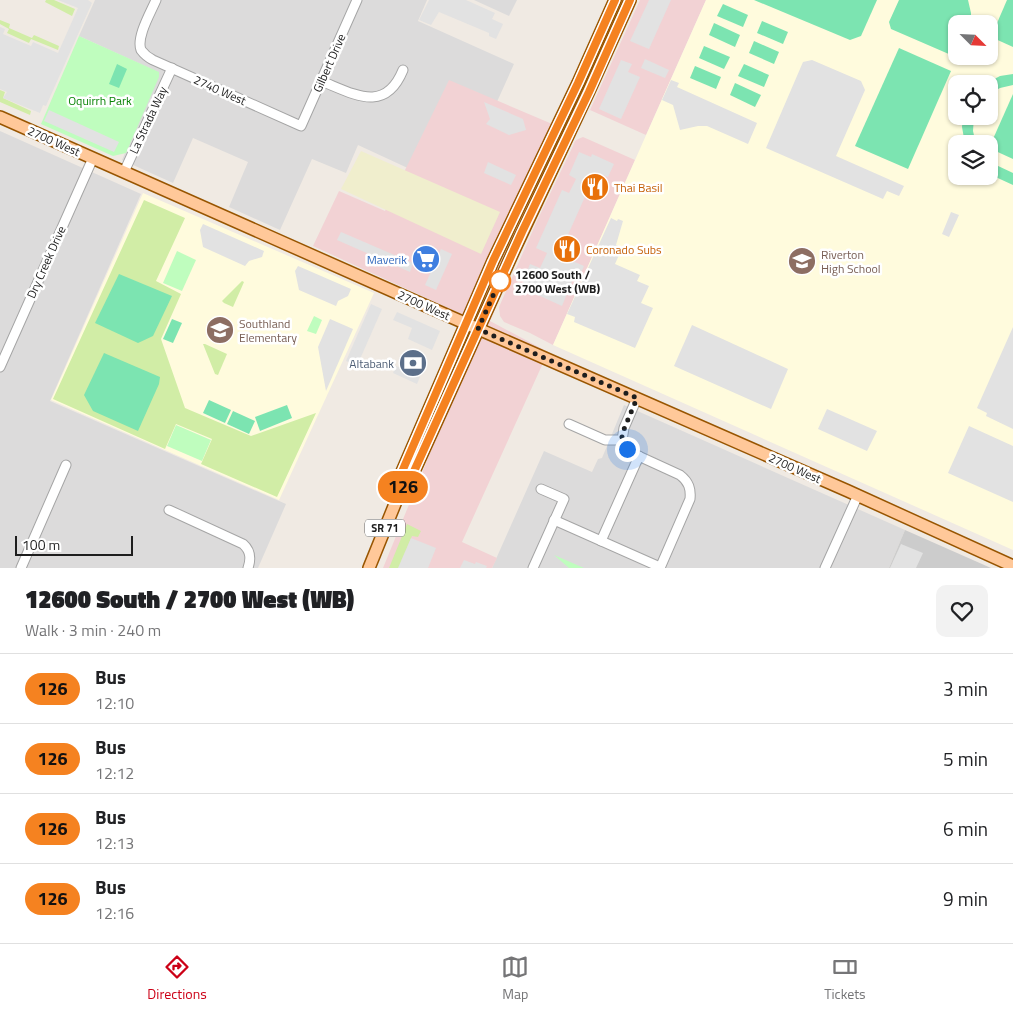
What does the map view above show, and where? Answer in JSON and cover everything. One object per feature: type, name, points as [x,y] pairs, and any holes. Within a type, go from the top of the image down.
[{"type":"main road","name":"SR 71","points":[[401,489],[401,474],[497,252],[615,0]]},
{"type":"main road","name":"SR 71","points":[[368,568],[401,489],[411,478],[533,208],[574,124],[630,0]]},
{"type":"main road","points":[[574,124],[570,117],[598,54],[596,44]]},
{"type":"main road","name":"2700 West","points":[[0,118],[858,495],[1013,566]]},
{"type":"street","name":"2740 West","points":[[156,0],[140,42],[141,50],[150,58],[301,126]]},
{"type":"street","name":"Gilbert Drive","points":[[301,126],[357,0]]},
{"type":"street","name":"La Strada Way","points":[[124,172],[172,68]]},
{"type":"street","points":[[321,81],[365,98],[376,97],[385,94],[394,87],[403,70]]},
{"type":"street","name":"Dry Creek Drive","points":[[0,367],[93,158]]},
{"type":"street","points":[[554,520],[660,568],[688,505],[690,489],[685,479],[680,475],[627,449],[622,440],[624,428],[637,398]]},
{"type":"street","points":[[569,424],[605,440],[622,440]]},
{"type":"street","points":[[601,541],[639,456]]},
{"type":"street","points":[[20,568],[66,465]]},
{"type":"street","points":[[533,568],[564,499],[542,489]]},
{"type":"street","points":[[825,568],[858,495]]},
{"type":"street","points":[[169,510],[240,542],[250,554],[248,568]]},
{"type":"shaded area","points":[[58,0],[88,0],[92,3],[46,106],[43,105],[40,113],[3,98],[7,92],[0,89],[0,27],[5,29],[3,34],[31,46],[33,42],[58,53],[78,8]]},
{"type":"shaded area","points":[[95,0],[427,0],[418,21],[514,64],[496,104],[412,170],[358,145],[346,173],[312,159],[280,230],[229,207],[248,162],[193,138],[173,183],[122,160],[158,78],[156,71],[79,36]]},
{"type":"shaded area","points":[[429,0],[466,0],[495,13],[492,19],[503,24],[496,39],[489,36],[489,33],[439,12],[431,25],[419,20]]},
{"type":"shaded area","points":[[474,0],[517,0],[509,16]]},
{"type":"shaded area","points":[[640,0],[706,0],[646,135],[590,110]]},
{"type":"shaded area","points":[[649,0],[671,0],[649,49],[630,41]]},
{"type":"shaded area","name":"Riverton High School","points":[[706,0],[1013,0],[1013,550],[553,345]]},
{"type":"shaded area","points":[[645,59],[669,70],[665,78],[641,68]]},
{"type":"shaded area","points":[[621,60],[632,64],[628,72],[640,77],[621,119],[599,109]]},
{"type":"shaded area","points":[[812,60],[861,81],[865,90],[836,156],[904,186],[899,196],[887,191],[883,199],[766,148],[803,62]]},
{"type":"shaded area","points":[[449,80],[571,132],[490,321],[548,352],[462,542],[497,558],[492,568],[383,568],[483,324],[313,246],[339,191],[385,211]]},
{"type":"shaded area","points":[[671,80],[679,83],[677,87],[757,123],[748,144],[707,126],[680,130],[673,105],[662,100]]},
{"type":"shaded area","points":[[484,102],[523,119],[526,130],[509,135],[486,124],[490,119]]},
{"type":"shaded area","points":[[49,110],[119,142],[114,152],[44,121]]},
{"type":"shaded area","points":[[0,131],[141,194],[50,401],[286,504],[258,568],[0,568]]},
{"type":"shaded area","points":[[583,137],[635,160],[553,345],[504,322],[500,316],[499,307],[575,141]]},
{"type":"shaded area","points":[[361,151],[500,212],[481,254],[341,189]]},
{"type":"shaded area","points":[[579,152],[591,157],[592,154],[614,164],[608,177],[596,172],[559,255],[584,266],[580,275],[575,274],[562,306],[527,290],[523,281],[530,264],[540,268],[547,253],[536,248],[562,190],[569,193],[576,179],[569,175]]},
{"type":"shaded area","points":[[488,162],[516,175],[511,185],[484,173]]},
{"type":"shaded area","name":"Southland Elementary","points":[[143,193],[374,293],[279,500],[51,400]]},
{"type":"shaded area","points":[[951,212],[959,215],[949,237],[942,234]]},
{"type":"shaded area","points":[[611,218],[623,221],[616,245],[622,248],[615,264],[640,275],[637,281],[649,286],[641,303],[653,308],[635,348],[574,322],[575,317],[567,314]]},
{"type":"shaded area","points":[[203,224],[264,251],[262,257],[249,261],[245,266],[203,247],[200,230]]},
{"type":"shaded area","points":[[341,232],[413,263],[410,272],[337,240]]},
{"type":"shaded area","points":[[441,249],[452,254],[436,290],[425,285]]},
{"type":"shaded area","points":[[298,266],[351,289],[348,296],[338,301],[336,306],[299,290],[295,271]]},
{"type":"shaded area","points":[[371,304],[382,309],[357,366],[346,361]]},
{"type":"shaded area","points":[[397,312],[440,331],[432,350],[408,339],[412,328],[393,320]]},
{"type":"shaded area","points":[[330,319],[353,329],[326,391],[318,347]]},
{"type":"shaded area","points":[[692,325],[788,369],[771,409],[674,366]]},
{"type":"shaded area","points":[[1013,327],[1013,429],[986,416],[987,413],[977,408]]},
{"type":"shaded area","points":[[396,366],[420,377],[417,384],[393,373]]},
{"type":"shaded area","points":[[624,405],[905,530],[889,568],[492,568],[544,451],[592,472],[598,459],[602,458]]},
{"type":"shaded area","points":[[827,409],[877,431],[867,451],[818,429]]},
{"type":"shaded area","points":[[969,426],[1013,446],[1013,502],[948,473]]},
{"type":"shaded area","points":[[905,530],[991,568],[889,568]]},
{"type":"shaded area","points":[[411,538],[436,548],[428,568],[398,568]]},
{"type":"shaded area","points":[[901,544],[923,553],[916,568],[890,568]]},
{"type":"shaded area","points":[[464,560],[487,566],[486,568],[460,568]]},
{"type":"green space","points":[[46,0],[54,0],[75,9],[72,16],[45,2]]},
{"type":"green space","points":[[754,0],[877,0],[861,36],[850,40]]},
{"type":"green space","points":[[899,0],[968,0],[971,13],[971,15],[948,15],[948,54],[891,29],[889,22]]},
{"type":"green space","points":[[1007,0],[1013,0],[1013,47],[998,40],[998,21]]},
{"type":"green space","points":[[723,4],[748,15],[743,27],[717,16]]},
{"type":"green space","points":[[0,20],[10,24],[9,28],[32,38],[34,35],[59,46],[58,50],[31,39],[29,43],[7,33],[9,29],[0,24]]},
{"type":"green space","points":[[762,21],[788,32],[783,44],[757,33]]},
{"type":"green space","points":[[714,23],[740,35],[735,47],[709,35]]},
{"type":"green space","name":"Oquirrh Park","points":[[79,36],[159,72],[159,77],[126,153],[113,156],[41,124]]},
{"type":"green space","points":[[754,41],[779,52],[774,64],[749,53]]},
{"type":"green space","points":[[704,46],[730,57],[724,69],[699,58]]},
{"type":"green space","points":[[899,48],[951,71],[908,169],[855,146]]},
{"type":"green space","points":[[117,64],[127,69],[119,88],[109,84]]},
{"type":"green space","points":[[744,64],[769,75],[764,87],[738,76]]},
{"type":"green space","points":[[695,66],[721,77],[716,89],[690,78]]},
{"type":"green space","points":[[1013,74],[1013,85],[998,89],[998,77]]},
{"type":"green space","points":[[735,83],[761,95],[755,107],[730,95]]},
{"type":"green space","points":[[0,90],[5,92],[3,98],[31,111],[30,115],[0,102]]},
{"type":"green space","points":[[1013,94],[1013,159],[998,152],[998,135],[995,135]]},
{"type":"green space","points":[[962,125],[973,125],[974,135],[963,135]]},
{"type":"green space","points":[[998,166],[1013,173],[1013,185],[998,178]]},
{"type":"green space","points":[[144,200],[185,218],[156,281],[181,294],[161,339],[185,408],[251,436],[316,413],[277,497],[201,464],[212,439],[176,424],[165,449],[53,399]]},
{"type":"green space","points":[[177,251],[196,260],[182,291],[163,283]]},
{"type":"green space","points":[[119,274],[172,296],[153,336],[138,343],[95,323]]},
{"type":"green space","points":[[242,281],[244,282],[233,307],[224,303],[222,301]]},
{"type":"green space","points":[[314,316],[322,320],[316,334],[307,331]]},
{"type":"green space","points":[[172,319],[182,323],[173,343],[163,339]]},
{"type":"green space","points":[[203,344],[227,354],[218,375],[215,374]]},
{"type":"green space","points":[[104,353],[160,377],[159,384],[138,431],[93,411],[84,395]]},
{"type":"green space","points":[[209,400],[231,410],[225,423],[203,413]]},
{"type":"green space","points":[[287,405],[292,418],[260,431],[255,417]]},
{"type":"green space","points":[[233,411],[255,421],[249,434],[227,424]]},
{"type":"green space","points":[[176,425],[211,440],[202,461],[167,446]]},
{"type":"green space","points":[[407,524],[421,531],[418,537],[412,536],[399,568],[389,568]]},
{"type":"green space","points":[[554,555],[584,568],[569,568]]},
{"type":"bus line","name":"126","points":[[615,0],[489,271],[401,474],[401,489],[411,478],[470,345],[589,92],[630,0]]},
{"type":"place","name":"Thai Basil","points":[[595,187]]},
{"type":"place","name":"Coronado Subs","points":[[567,249]]},
{"type":"place","name":"Maverik","points":[[426,259]]},
{"type":"place","name":"Riverton High School","points":[[802,261]]},
{"type":"place","name":"12600 South / 2700 West (WB)","points":[[500,281]]},
{"type":"place","name":"Southland Elementary","points":[[220,330]]},
{"type":"place","name":"Altabank","points":[[413,363]]},
{"type":"route","points":[[500,281],[478,329],[637,398],[622,434],[622,440],[627,449]]}]
